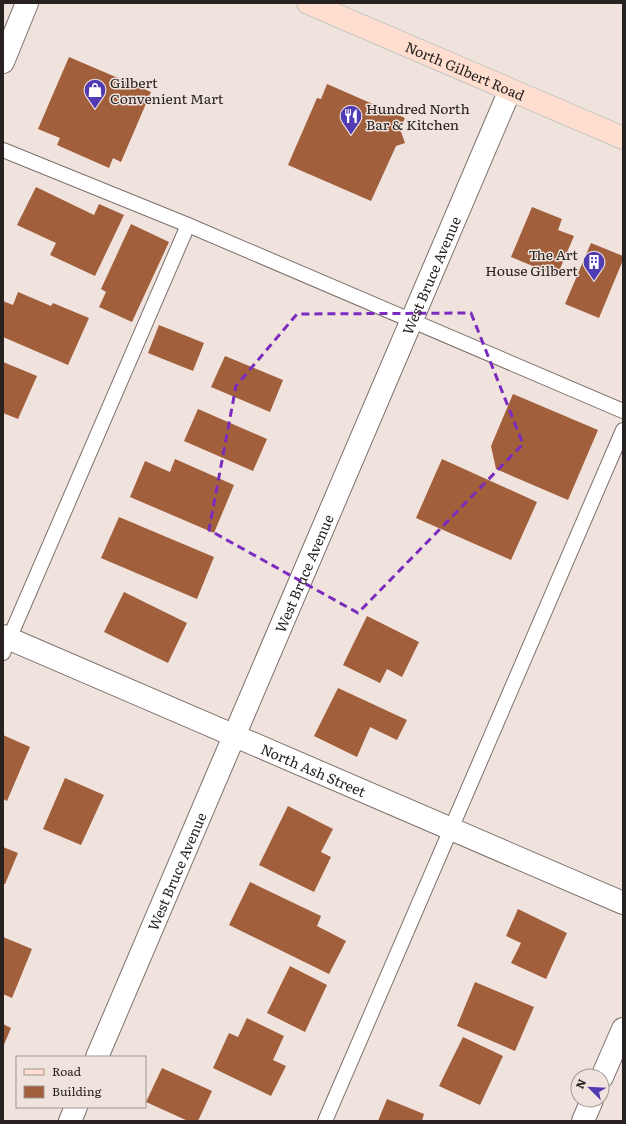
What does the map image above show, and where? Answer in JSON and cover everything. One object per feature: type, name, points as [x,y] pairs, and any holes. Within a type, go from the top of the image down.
[{"type":"main road","name":"North Gilbert Road","points":[[308,3],[623,138]]},
{"type":"street","points":[[3,62],[27,3]]},
{"type":"street","name":"West Bruce Avenue","points":[[98,1056],[235,736],[319,534],[510,90]]},
{"type":"street","name":"North Ash Street","points":[[5,642],[235,736],[623,903]]},
{"type":"street","points":[[606,1068],[623,1029]]},
{"type":"street","points":[[70,1121],[76,1108]]},
{"type":"street","points":[[583,1121],[589,1108]]},
{"type":"lane","points":[[3,150],[188,225],[412,319],[623,411]]},
{"type":"lane","points":[[5,642],[188,225]]},
{"type":"lane","points":[[325,1121],[623,430]]},
{"type":"highlighted area","points":[[471,313],[523,444],[358,613],[209,530],[236,386],[297,314]]},
{"type":"building","name":"Gilbert Convenient Mart","points":[[69,57],[151,92],[121,162],[113,158],[109,168],[57,145],[60,138],[38,129]]},
{"type":"building","name":"Hundred North Bar & Kitchen","points":[[327,84],[405,118],[400,129],[405,143],[396,146],[371,201],[288,165],[317,98],[321,99]]},
{"type":"building","points":[[36,187],[94,215],[99,204],[124,215],[95,276],[50,255],[56,243],[17,225]]},
{"type":"building","points":[[532,207],[562,219],[558,230],[574,236],[557,276],[511,257]]},
{"type":"building","points":[[131,224],[169,242],[132,322],[99,307],[106,292],[101,289]]},
{"type":"building","name":"The Art House Gilbert","points":[[591,243],[623,256],[623,260],[599,318],[565,304]]},
{"type":"building","points":[[18,292],[51,306],[53,303],[89,318],[68,365],[3,337],[3,301],[13,305]]},
{"type":"building","points":[[159,325],[204,343],[193,371],[148,353]]},
{"type":"building","points":[[225,356],[283,380],[270,412],[211,387]]},
{"type":"building","points":[[3,362],[37,376],[18,419],[3,413]]},
{"type":"building","points":[[513,394],[598,430],[568,500],[496,469],[491,446]]},
{"type":"building","points":[[198,409],[267,439],[253,471],[184,441]]},
{"type":"building","points":[[175,459],[234,485],[214,533],[130,497],[145,461],[170,472]]},
{"type":"building","points":[[442,459],[537,502],[511,560],[416,518]]},
{"type":"building","points":[[119,517],[214,557],[197,599],[101,558]]},
{"type":"building","points":[[124,592],[187,623],[168,663],[104,632]]},
{"type":"building","points":[[367,616],[419,642],[402,677],[387,669],[380,683],[343,665]]},
{"type":"building","points":[[338,688],[407,720],[397,740],[370,727],[357,757],[314,736]]},
{"type":"building","points":[[3,735],[30,747],[7,801],[3,799]]},
{"type":"building","points":[[65,778],[104,795],[81,845],[43,829]]},
{"type":"building","points":[[288,806],[333,829],[321,852],[331,857],[314,892],[259,865]]},
{"type":"building","points":[[3,847],[18,853],[5,884],[3,884]]},
{"type":"building","points":[[250,882],[321,916],[317,926],[346,941],[329,974],[229,925]]},
{"type":"building","points":[[518,909],[567,933],[546,979],[511,963],[521,943],[506,936]]},
{"type":"building","points":[[3,937],[32,949],[12,998],[3,994]]},
{"type":"building","points":[[290,966],[327,985],[305,1032],[267,1013]]},
{"type":"building","points":[[475,982],[534,1007],[515,1051],[457,1026]]},
{"type":"building","points":[[247,1018],[284,1036],[273,1060],[286,1066],[271,1096],[213,1068],[229,1033],[238,1037]]},
{"type":"building","points":[[3,1024],[11,1028],[3,1047]]},
{"type":"building","points":[[463,1037],[503,1056],[480,1105],[439,1086]]},
{"type":"building","points":[[162,1068],[212,1091],[198,1121],[188,1121],[146,1102]]},
{"type":"building","points":[[387,1099],[424,1114],[422,1121],[378,1121]]},
{"type":"place","name":"Gilbert Convenient Mart","points":[[95,110]]},
{"type":"place","name":"Hundred North Bar & Kitchen","points":[[351,136]]},
{"type":"place","name":"The Art House Gilbert","points":[[594,282]]}]
